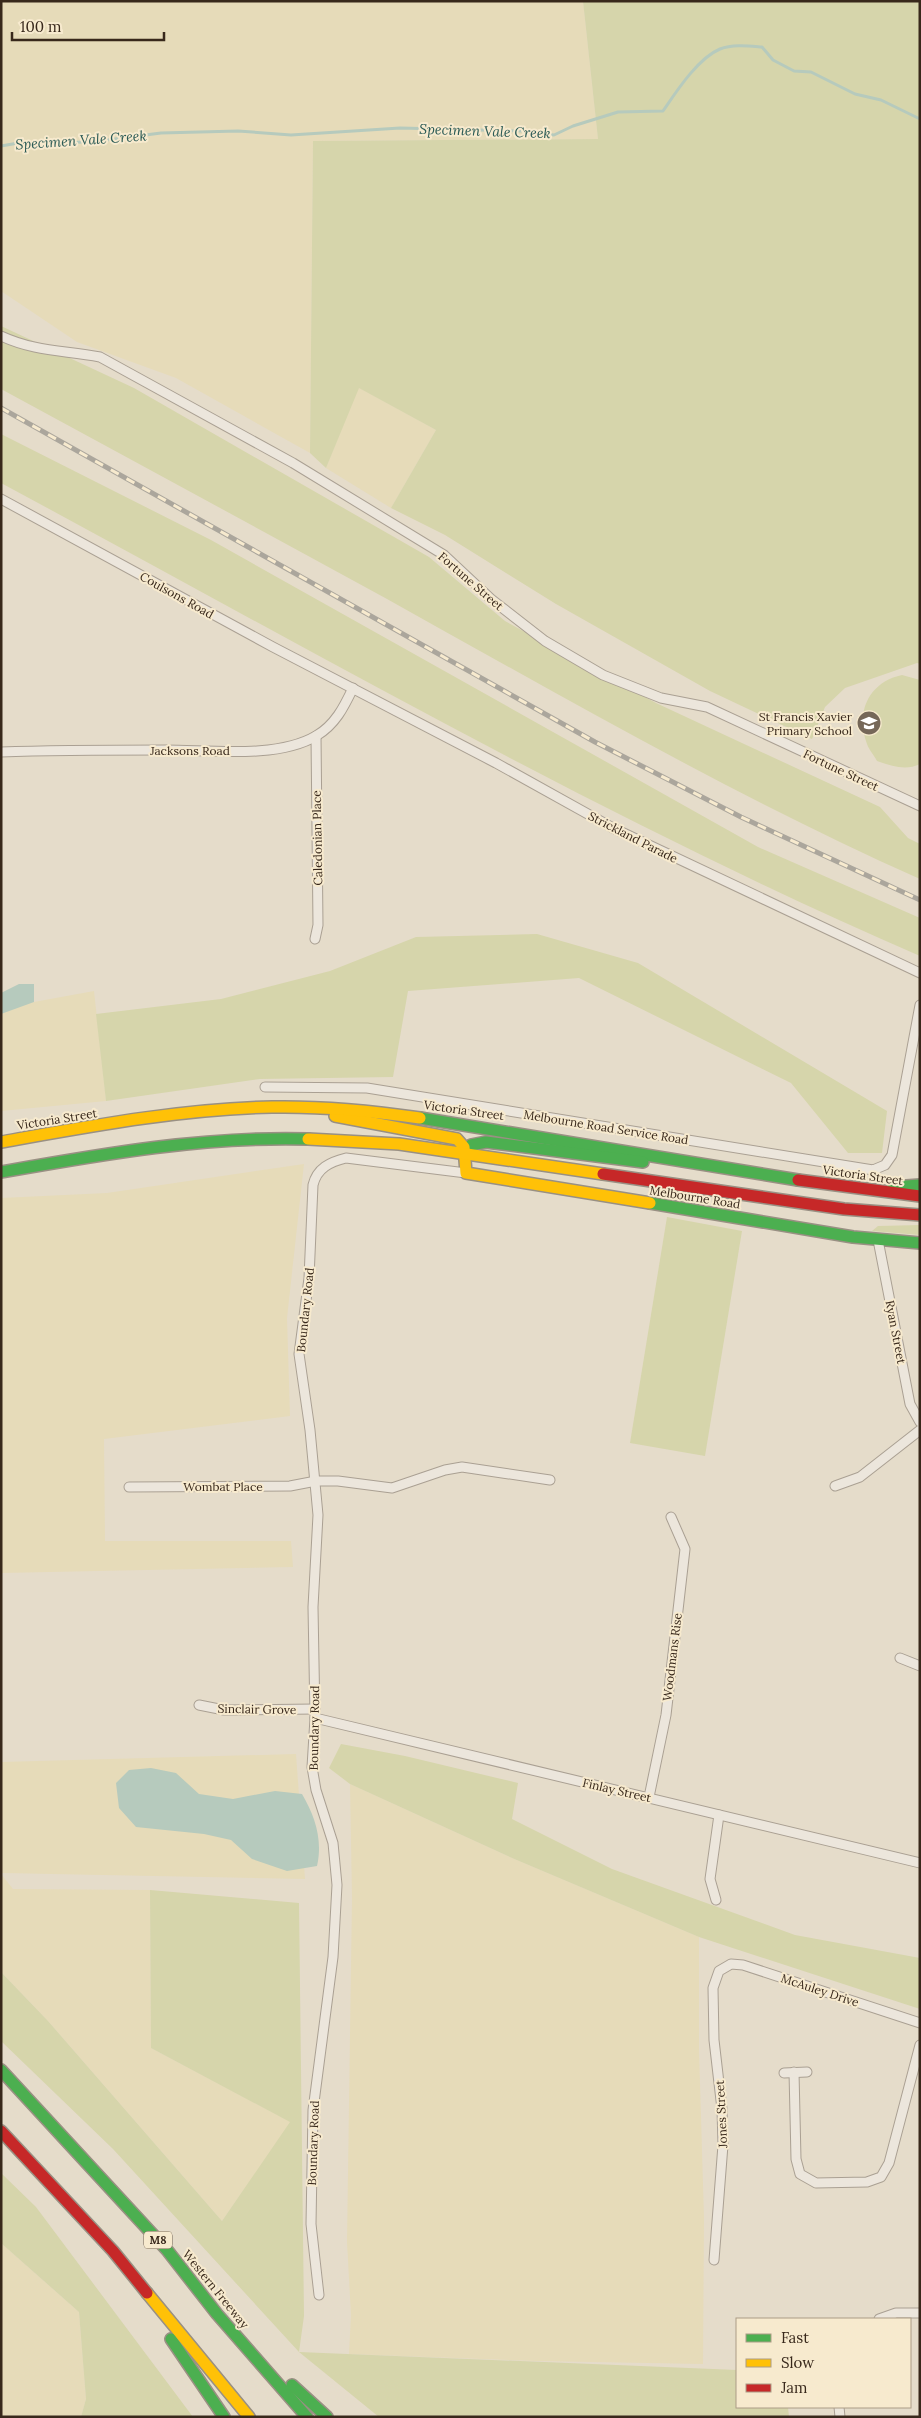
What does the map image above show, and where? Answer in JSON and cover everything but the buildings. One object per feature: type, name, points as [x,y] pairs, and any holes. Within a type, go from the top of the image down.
[{"type":"main road","name":"Victoria Street","points":[[1,1142],[171,1116],[281,1108],[358,1111],[435,1119],[797,1180],[920,1196]]},
{"type":"main road","points":[[281,1108],[446,1135],[462,1143],[465,1154],[466,1173]]},
{"type":"main road","points":[[1,1172],[122,1152],[223,1140],[356,1141],[399,1144],[867,1212],[920,1215]]},
{"type":"main road","points":[[465,1154],[469,1147],[476,1142],[493,1142],[797,1180]]},
{"type":"main road","name":"Melbourne Road","points":[[466,1173],[878,1240],[920,1244]]},
{"type":"main road","points":[[850,1188],[920,1185]]},
{"type":"main road","name":"Western Freeway","points":[[1,2070],[123,2201],[166,2250],[217,2314],[307,2417]]},
{"type":"main road","points":[[1,2131],[113,2251],[249,2417]]},
{"type":"main road","points":[[113,2251],[224,2417]]},
{"type":"main road","points":[[217,2314],[327,2417]]},
{"type":"street","name":"Fortune Street","points":[[1,336],[18,344],[44,351],[68,350],[100,357],[293,463],[444,555],[491,599],[545,640],[603,675],[662,698],[707,708],[920,806]]},
{"type":"street","name":"Coulsons Road","points":[[1,499],[272,647],[353,688]]},
{"type":"street","name":"Jacksons Road","points":[[1,752],[250,750],[285,746],[316,736],[335,720],[353,688]]},
{"type":"street","name":"Strickland Parade","points":[[353,688],[633,838],[920,973]]},
{"type":"street","name":"Caledonian Place","points":[[315,939],[318,925],[316,736]]},
{"type":"street","name":"Melbourne Road Service Road","points":[[265,1087],[366,1088],[864,1169],[879,1169],[885,1165],[892,1155],[920,1006]]},
{"type":"street","name":"Melbourne Road","points":[[328,1164],[346,1158],[360,1158],[466,1173]]},
{"type":"street","name":"Boundary Road","points":[[319,2295],[311,2224],[313,2110],[333,1956],[337,1885],[333,1843],[312,1773],[315,1714],[313,1607],[318,1526],[316,1481],[299,1346],[308,1278],[313,1185],[319,1171],[328,1164]]},
{"type":"street","name":"Ryan Street","points":[[878,1240],[910,1404],[920,1422]]},
{"type":"street","points":[[835,1486],[860,1477],[920,1430]]},
{"type":"street","name":"Wombat Place","points":[[129,1487],[290,1486],[316,1481],[392,1488],[445,1470],[462,1467],[550,1480]]},
{"type":"street","name":"Woodmans Rise","points":[[649,1797],[664,1726],[685,1549],[670,1517]]},
{"type":"street","points":[[900,1658],[920,1666]]},
{"type":"street","name":"Sinclair Grove","points":[[199,1705],[224,1710],[315,1714]]},
{"type":"street","name":"Finlay Street","points":[[315,1714],[920,1863]]},
{"type":"street","points":[[716,1900],[710,1879],[719,1814]]},
{"type":"street","name":"McAuley Drive","points":[[720,1969],[730,1964],[743,1964],[920,2023]]},
{"type":"street","name":"Jones Street","points":[[714,2260],[723,2150],[723,2116],[715,2045],[714,2005],[714,1980],[720,1969]]},
{"type":"street","points":[[794,2072],[796,2159],[800,2174],[816,2183],[870,2182],[883,2175],[890,2163],[920,2045]]},
{"type":"street","points":[[784,2073],[807,2072]]},
{"type":"street","points":[[882,2318],[896,2313],[920,2313]]},
{"type":"shaded area","points":[[1,1],[583,1],[598,139],[313,141],[310,453],[176,378],[77,342],[1,291]]},
{"type":"shaded area","points":[[358,387],[436,430],[391,508],[326,468]]},
{"type":"shaded area","points":[[19,984],[34,984],[34,1002],[1,1014],[1,993]]},
{"type":"shaded area","points":[[94,991],[106,1101],[1,1111],[1,1008]]},
{"type":"shaded area","points":[[304,1164],[287,1318],[290,1416],[104,1439],[105,1541],[291,1541],[293,1567],[1,1573],[1,1198],[107,1193]]},
{"type":"shaded area","points":[[296,1754],[305,1879],[1,1873],[1,1762]]},
{"type":"shaded area","points":[[151,1768],[176,1773],[199,1794],[233,1799],[275,1791],[302,1794],[317,1828],[319,1856],[317,1866],[287,1871],[252,1859],[231,1840],[204,1834],[136,1827],[119,1808],[116,1783],[129,1770]]},
{"type":"shaded area","points":[[350,1784],[512,1858],[699,1937],[699,2050],[704,2218],[703,2364],[538,2361],[349,2354],[351,2315],[347,2242],[352,1898]]},
{"type":"shaded area","points":[[1,1874],[13,1889],[150,1890],[151,2048],[291,2122],[222,2221],[48,2021],[1,1972]]},
{"type":"shaded area","points":[[1,2243],[79,2312],[86,2399],[81,2417],[1,2417]]},
{"type":"green space","points":[[583,1],[920,1],[920,664],[917,663],[845,688],[825,707],[812,739],[710,691],[556,604],[445,535],[391,508],[436,430],[359,388],[326,468],[310,453],[313,141],[598,139]]},
{"type":"green space","points":[[1,326],[134,388],[429,557],[505,621],[656,703],[880,807],[908,838],[920,844],[920,879],[784,814],[650,745],[387,599],[1,389]]},
{"type":"green space","points":[[1,434],[211,540],[758,847],[920,918],[920,956],[804,904],[575,792],[350,673],[1,483]]},
{"type":"green space","points":[[902,675],[920,680],[920,764],[909,767],[893,766],[877,761],[867,744],[863,721],[864,710],[873,691],[881,684]]},
{"type":"green space","points":[[537,934],[638,963],[887,1111],[882,1153],[848,1153],[791,1083],[579,978],[408,991],[393,1077],[260,1079],[106,1101],[96,1014],[221,999],[330,971],[416,937]]},
{"type":"green space","points":[[667,1217],[742,1231],[705,1456],[630,1443]]},
{"type":"green space","points":[[920,1225],[920,1235],[872,1231],[878,1226]]},
{"type":"green space","points":[[341,1744],[405,1756],[518,1783],[512,1819],[612,1869],[795,1935],[920,1958],[920,2009],[699,1937],[512,1858],[350,1784],[329,1768]]},
{"type":"green space","points":[[150,1890],[299,1903],[304,2316],[299,2352],[113,2149],[1,2041],[1,1972],[48,2021],[222,2221],[290,2122],[151,2048]]},
{"type":"green space","points":[[1,2173],[36,2207],[193,2417],[81,2417],[86,2399],[79,2312],[1,2243]]},
{"type":"green space","points":[[299,2352],[736,2370],[736,2408],[788,2408],[789,2417],[379,2417]]},
{"type":"waterway","name":"Specimen Vale Creek","points":[[1,146],[24,142],[49,144],[99,141],[161,133],[238,131],[291,135],[400,128],[522,131],[554,135],[573,126],[618,112],[663,111],[688,76],[704,60],[720,49],[736,46],[762,47],[773,60],[794,71],[811,72],[855,94],[881,100],[920,119]]},
{"type":"railway","points":[[1,408],[595,742],[741,817],[920,900]]},
{"type":"traffic: fast","points":[[420,1118],[798,1180]]},
{"type":"traffic: fast","points":[[1,1172],[116,1153],[192,1143],[230,1140],[308,1139]]},
{"type":"traffic: fast","points":[[465,1154],[471,1145],[486,1142],[643,1162]]},
{"type":"traffic: fast","points":[[893,1187],[920,1185]]},
{"type":"traffic: fast","points":[[650,1203],[853,1237],[920,1243]]},
{"type":"traffic: fast","points":[[1,2070],[167,2250],[217,2314],[307,2417]]},
{"type":"traffic: fast","points":[[171,2339],[224,2417]]},
{"type":"traffic: fast","points":[[292,2385],[327,2417]]},
{"type":"traffic: slow","points":[[1,1142],[136,1119],[238,1108],[328,1108],[420,1118]]},
{"type":"traffic: slow","points":[[335,1116],[457,1139],[464,1147],[466,1173],[650,1203]]},
{"type":"traffic: slow","points":[[308,1139],[399,1144],[603,1174]]},
{"type":"traffic: slow","points":[[147,2293],[249,2417]]},
{"type":"traffic: jam","points":[[603,1174],[844,1209],[920,1215]]},
{"type":"traffic: jam","points":[[798,1180],[920,1196]]},
{"type":"traffic: jam","points":[[1,2131],[113,2251],[147,2293]]},
{"type":"place","name":"St Francis Xavier Primary School","points":[[869,723]]}]
